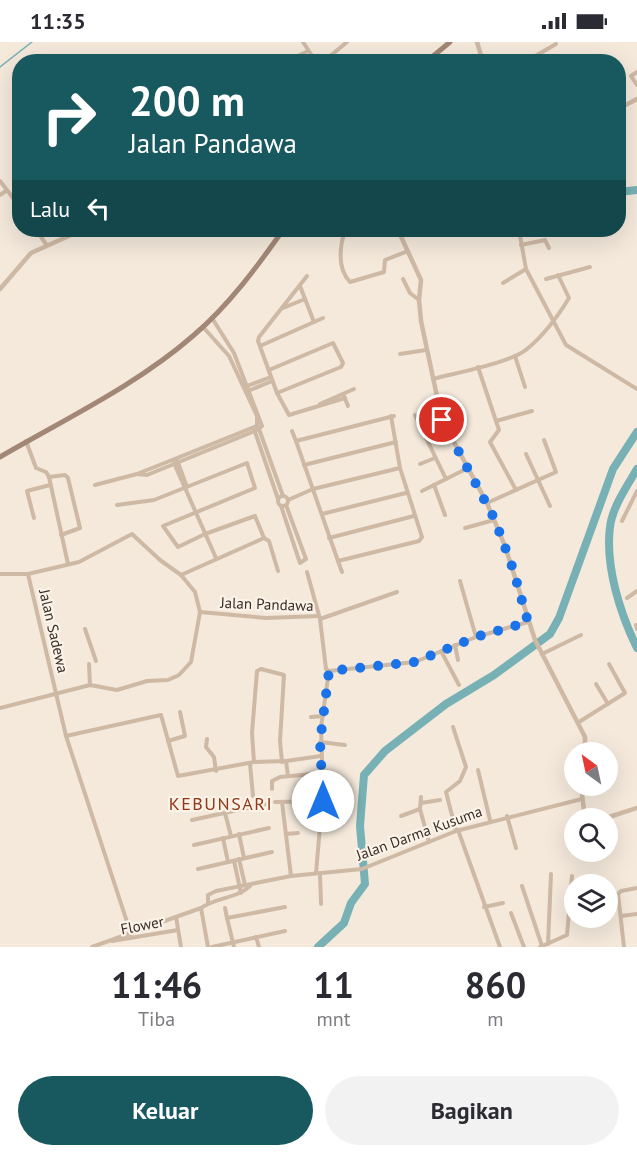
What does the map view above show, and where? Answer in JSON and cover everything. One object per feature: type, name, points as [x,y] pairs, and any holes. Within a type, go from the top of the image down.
[{"type":"main road","points":[[436,54],[450,42]]},
{"type":"main road","points":[[0,457],[133,379],[169,355],[212,318],[252,272],[278,237]]},
{"type":"street","points":[[302,54],[306,52],[303,42]]},
{"type":"street","points":[[333,54],[347,42]]},
{"type":"street","points":[[539,54],[556,44]]},
{"type":"street","points":[[637,72],[631,76],[637,85]]},
{"type":"street","points":[[0,181],[12,198]]},
{"type":"street","points":[[0,195],[6,191]]},
{"type":"street","points":[[41,237],[46,244]]},
{"type":"street","points":[[0,290],[31,253],[64,237]]},
{"type":"street","points":[[343,237],[340,251],[345,275],[350,282],[384,272],[386,260],[408,251]]},
{"type":"street","points":[[401,237],[421,280],[419,300],[426,350],[442,420],[495,520],[535,640],[579,722],[585,742]]},
{"type":"street","points":[[520,237],[526,269],[568,347],[637,389]]},
{"type":"street","points":[[521,245],[545,240],[549,248]]},
{"type":"street","points":[[546,279],[590,267]]},
{"type":"street","points":[[503,283],[526,269]]},
{"type":"street","points":[[433,379],[515,356],[529,348],[554,321],[569,296],[558,275]]},
{"type":"street","points":[[307,276],[258,338],[277,393],[289,415],[344,396],[354,389]]},
{"type":"street","points":[[403,279],[410,293],[419,300]]},
{"type":"street","points":[[300,286],[314,322]]},
{"type":"street","points":[[281,309],[305,299]]},
{"type":"street","points":[[212,318],[234,353],[247,389]]},
{"type":"street","points":[[260,346],[322,318]]},
{"type":"street","points":[[268,326],[273,339]]},
{"type":"street","points":[[95,485],[137,474],[144,475],[256,429],[262,422],[229,356],[203,327]]},
{"type":"street","points":[[217,341],[224,336]]},
{"type":"street","points":[[269,370],[333,343],[343,363],[341,367],[277,393]]},
{"type":"street","points":[[224,348],[229,344]]},
{"type":"street","points":[[400,354],[426,350]]},
{"type":"street","points":[[229,356],[234,353]]},
{"type":"street","points":[[515,356],[525,387]]},
{"type":"street","points":[[478,367],[499,432],[490,442],[516,489]]},
{"type":"street","points":[[247,389],[272,379]]},
{"type":"street","points":[[344,396],[348,406]]},
{"type":"street","points":[[496,421],[532,411]]},
{"type":"street","points":[[296,441],[393,416],[400,468],[421,540],[338,561]]},
{"type":"street","points":[[415,416],[446,479]]},
{"type":"street","points":[[256,429],[278,499],[284,502]]},
{"type":"street","points":[[256,429],[306,559],[301,563],[298,562],[284,502]]},
{"type":"street","points":[[292,430],[342,572]]},
{"type":"street","points":[[487,503],[556,471],[544,440]]},
{"type":"street","points":[[26,441],[36,468],[46,472],[49,477],[68,564]]},
{"type":"street","points":[[304,465],[396,442]]},
{"type":"street","points":[[526,454],[550,506]]},
{"type":"street","points":[[420,464],[435,458]]},
{"type":"street","points":[[175,461],[216,558]]},
{"type":"street","points":[[117,505],[154,500],[246,463],[256,485],[255,488],[195,511],[163,527],[177,547],[255,516],[264,538],[269,542],[278,571]]},
{"type":"street","points":[[284,502],[313,489],[400,468]]},
{"type":"street","points":[[422,491],[468,468]]},
{"type":"street","points":[[49,477],[68,477],[80,528],[61,535]]},
{"type":"street","points":[[34,518],[27,491],[50,485]]},
{"type":"street","points":[[434,485],[445,515]]},
{"type":"street","points":[[622,521],[637,491]]},
{"type":"street","points":[[322,514],[406,493]]},
{"type":"street","points":[[330,538],[414,516]]},
{"type":"street","points":[[465,528],[495,520]]},
{"type":"street","name":"Jalan Pandawa","points":[[0,574],[28,574],[89,558],[132,534],[156,557],[182,575],[195,592],[200,612],[266,618],[320,617],[326,669],[329,671],[320,742],[323,773],[318,873],[321,904]]},
{"type":"street","points":[[182,575],[264,538]]},
{"type":"street","points":[[295,551],[302,548]]},
{"type":"street","points":[[307,572],[320,617],[397,592]]},
{"type":"street","name":"Jalan Sadewa","points":[[28,574],[66,736],[131,934]]},
{"type":"street","points":[[460,581],[476,637]]},
{"type":"street","points":[[627,598],[637,591]]},
{"type":"street","points":[[0,708],[90,685],[117,690],[179,675],[194,659],[200,612]]},
{"type":"street","points":[[329,671],[408,663],[476,637],[528,622]]},
{"type":"street","points":[[85,629],[96,661]]},
{"type":"street","points":[[542,654],[581,635]]},
{"type":"street","points":[[455,645],[458,660]]},
{"type":"street","points":[[441,651],[459,685]]},
{"type":"street","points":[[89,663],[90,685]]},
{"type":"street","points":[[579,722],[626,690],[609,664]]},
{"type":"street","points":[[253,796],[253,717],[257,671],[261,669],[284,675],[280,741],[288,776]]},
{"type":"street","points":[[596,684],[608,704]]},
{"type":"street","points":[[168,741],[185,736],[180,712]]},
{"type":"street","points":[[66,736],[159,715],[163,718],[178,776],[252,763],[321,756]]},
{"type":"street","points":[[311,717],[323,716]]},
{"type":"street","points":[[453,727],[466,767],[460,781],[446,792],[457,830],[500,947]]},
{"type":"street","points":[[207,740],[206,747],[214,757],[216,771]]},
{"type":"street","points":[[320,742],[345,745]]},
{"type":"street","points":[[478,770],[490,820]]},
{"type":"street","points":[[272,789],[273,780],[288,776],[323,773]]},
{"type":"street","points":[[421,796],[420,809],[429,842]]},
{"type":"street","points":[[582,796],[583,808]]},
{"type":"street","name":"Jalan Darma Kusuma","points":[[208,903],[210,893],[291,876],[364,868],[457,830],[582,799]]},
{"type":"street","points":[[421,803],[440,800]]},
{"type":"street","points":[[282,801],[291,876]]},
{"type":"street","points":[[275,802],[323,801]]},
{"type":"street","points":[[192,820],[266,804]]},
{"type":"street","points":[[618,814],[637,808]]},
{"type":"street","points":[[401,816],[420,809]]},
{"type":"street","points":[[225,813],[231,836]]},
{"type":"street","points":[[507,816],[516,848]]},
{"type":"street","points":[[194,845],[269,828]]},
{"type":"street","points":[[286,834],[298,833]]},
{"type":"street","points":[[239,834],[239,859],[243,887]]},
{"type":"street","points":[[223,838],[228,862]]},
{"type":"street","points":[[198,869],[272,852]]},
{"type":"street","points":[[548,944],[551,874]]},
{"type":"street","points":[[522,886],[541,946],[567,935],[568,928]]},
{"type":"street","name":"Jalan Darma Kusuma","points":[[92,947],[104,945],[201,908],[208,903],[241,893],[243,887]]},
{"type":"street","points":[[624,947],[618,893],[637,888]]},
{"type":"street","points":[[484,907],[503,903]]},
{"type":"street","points":[[227,918],[285,907]]},
{"type":"street","points":[[201,908],[210,947],[233,946],[285,931]]},
{"type":"street","points":[[225,908],[233,946]]},
{"type":"street","points":[[511,912],[524,947]]},
{"type":"street","points":[[621,916],[637,914]]},
{"type":"street","points":[[176,917],[181,947]]},
{"type":"street","name":"Flower","points":[[111,941],[123,942],[178,930]]},
{"type":"street","points":[[256,938],[259,947]]},
{"type":"waterway","points":[[17,54],[32,42]]},
{"type":"waterway","points":[[0,67],[12,58]]},
{"type":"waterway","points":[[626,191],[637,190]]},
{"type":"waterway","points":[[318,947],[344,923],[351,903],[365,884],[360,826],[364,775],[385,751],[446,704],[494,675],[550,634],[559,618],[613,469],[637,432]]},
{"type":"waterway","points":[[637,469],[614,512],[609,542],[615,589],[637,648]]},
{"type":"district","name":"KEBUNSARI","points":[[221,803]]},
{"type":"route","points":[[323,801],[320,742],[329,671],[415,662],[476,637],[528,622],[513,569],[495,520],[442,420]]}]
